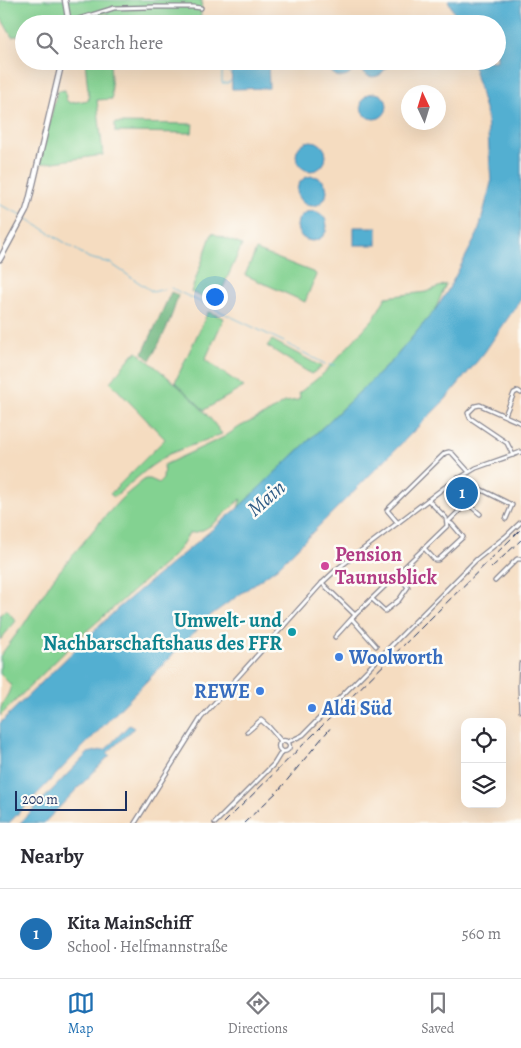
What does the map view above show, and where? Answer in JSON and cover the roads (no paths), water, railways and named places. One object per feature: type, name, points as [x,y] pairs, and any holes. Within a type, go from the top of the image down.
[{"type":"street","points":[[65,0],[68,15]]},
{"type":"street","points":[[93,15],[114,8],[154,6],[193,6],[201,8]]},
{"type":"street","points":[[0,258],[18,226],[29,201],[60,70]]},
{"type":"street","points":[[505,415],[514,392],[518,391],[521,393]]},
{"type":"street","points":[[513,455],[507,443],[470,418],[468,413],[475,406],[480,405],[521,422]]},
{"type":"street","points":[[398,523],[388,510],[443,454],[450,452],[469,472]]},
{"type":"street","points":[[135,823],[201,718],[322,583],[337,569],[458,478],[521,452]]},
{"type":"street","points":[[458,478],[512,505],[506,520]]},
{"type":"street","points":[[424,548],[435,560],[438,560],[462,537],[428,500]]},
{"type":"street","points":[[335,637],[355,615],[447,526],[448,522],[467,503],[480,514]]},
{"type":"street","points":[[247,732],[261,720],[281,741],[288,742],[303,735],[476,560],[521,522]]},
{"type":"street","points":[[495,581],[517,559],[521,559]]},
{"type":"street","points":[[372,600],[383,611],[388,610],[399,600],[408,587],[398,575]]},
{"type":"street","points":[[322,583],[355,615]]},
{"type":"street","points":[[352,619],[376,646]]},
{"type":"street","points":[[521,664],[521,710]]},
{"type":"street","points":[[281,741],[278,746],[282,751]]},
{"type":"street","points":[[215,823],[274,764],[282,751],[288,749],[288,742]]},
{"type":"water","name":"Main","points":[[448,0],[521,0],[521,299],[484,353],[445,400],[278,567],[211,615],[9,823],[0,823],[0,723],[117,609],[238,508],[393,360],[435,310],[447,292],[478,233],[491,183],[487,117],[474,70],[506,70],[506,15],[455,15]]},
{"type":"water","points":[[231,70],[268,70],[269,88],[232,89]]},
{"type":"water","points":[[331,70],[352,70],[351,73],[342,77],[332,73]]},
{"type":"water","points":[[363,70],[384,70],[380,75],[372,77]]},
{"type":"water","points":[[374,93],[383,97],[387,106],[383,115],[374,119],[365,115],[361,106],[365,97]]},
{"type":"water","points":[[311,141],[322,145],[326,156],[322,167],[311,171],[300,167],[296,156],[300,145]]},
{"type":"water","points":[[312,176],[323,180],[327,191],[323,202],[312,206],[301,202],[297,191],[301,180]]},
{"type":"water","points":[[312,211],[318,212],[326,220],[326,232],[318,240],[312,241],[306,240],[298,232],[297,226],[298,220],[306,212]]},
{"type":"water","points":[[354,227],[377,227],[377,245],[354,245]]},
{"type":"water","points":[[129,725],[134,728],[107,753],[110,755],[44,823],[20,823],[88,753],[106,749]]},
{"type":"waterway","points":[[222,70],[222,83],[228,83],[231,80]]},
{"type":"waterway","points":[[223,71],[229,70]]},
{"type":"waterway","points":[[228,71],[231,75]]},
{"type":"waterway","points":[[0,205],[22,215]]},
{"type":"waterway","points":[[26,218],[89,258],[110,263],[153,292],[164,289]]},
{"type":"waterway","points":[[171,288],[284,342]]},
{"type":"waterway","points":[[287,344],[325,364]]},
{"type":"waterway","points":[[329,365],[335,365]]},
{"type":"railway","points":[[224,823],[521,529]]},
{"type":"railway","points":[[491,568],[521,540]]},
{"type":"railway","points":[[244,823],[279,790],[332,726]]},
{"type":"place","name":"Kita MainSchiff","points":[[462,493]]},
{"type":"place","name":"Pension Taunusblick","points":[[325,566]]},
{"type":"place","name":"Umwelt- und Nachbarschaftshaus des FFR","points":[[292,632]]},
{"type":"place","name":"Woolworth","points":[[339,657]]},
{"type":"place","name":"REWE","points":[[260,691]]},
{"type":"place","name":"Aldi Süd","points":[[312,708]]}]
